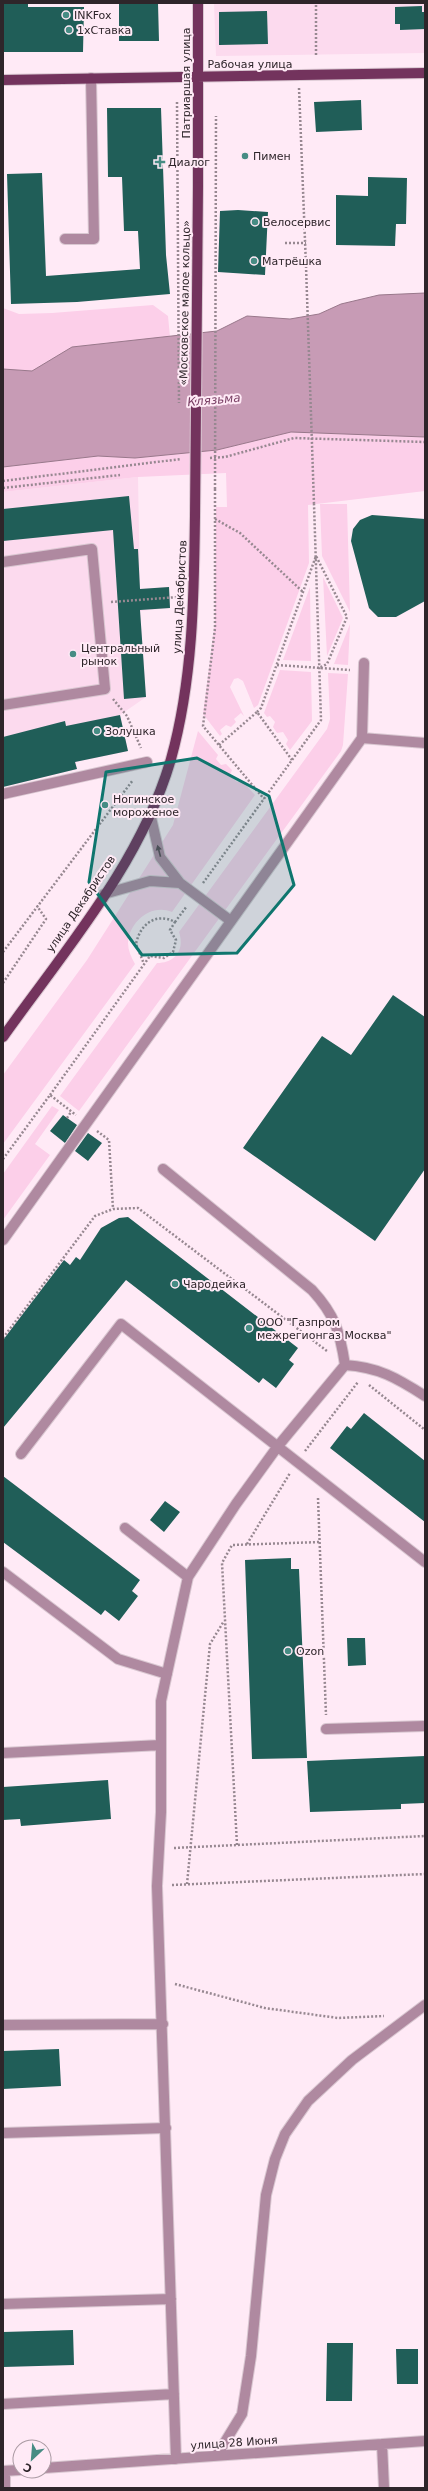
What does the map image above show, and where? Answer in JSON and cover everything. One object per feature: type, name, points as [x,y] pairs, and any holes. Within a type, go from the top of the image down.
[{"type":"main road","name":"Патриаршая улица","points":[[198,3],[198,187]]},
{"type":"main road","name":"Рабочая улица","points":[[3,80],[425,73]]},
{"type":"main road","name":"«Московское малое кольцо»","points":[[195,516],[198,187]]},
{"type":"main road","name":"улица Декабристов","points":[[3,1036],[104,894],[150,814],[171,758],[185,701],[194,585],[195,516]]},
{"type":"street","points":[[65,239],[94,239],[91,78]]},
{"type":"street","points":[[3,562],[92,549],[105,688],[3,705]]},
{"type":"street","points":[[3,1240],[362,738],[364,663]]},
{"type":"street","points":[[362,738],[425,743]]},
{"type":"street","points":[[3,794],[147,762]]},
{"type":"street","points":[[150,814],[160,857],[180,883],[231,921]]},
{"type":"street","points":[[104,894],[150,880],[180,883]]},
{"type":"street","points":[[163,1169],[316,1294],[328,1308],[336,1324],[345,1365]]},
{"type":"street","points":[[21,1454],[121,1324],[425,1562]]},
{"type":"street","points":[[345,1365],[368,1367],[397,1378],[425,1396]]},
{"type":"street","points":[[176,2459],[164,2024],[157,1886],[161,1701],[188,1577],[236,1504],[278,1446],[345,1365]]},
{"type":"street","points":[[125,1528],[188,1577]]},
{"type":"street","points":[[3,1572],[118,1659],[167,1674]]},
{"type":"street","points":[[326,1730],[425,1726]]},
{"type":"street","points":[[3,1753],[161,1745]]},
{"type":"street","points":[[217,2455],[242,2414],[251,2356],[266,2195],[275,2159],[285,2134],[308,2101],[352,2060],[409,2015],[425,2005]]},
{"type":"street","points":[[3,2025],[164,2024]]},
{"type":"street","points":[[3,2133],[166,2128]]},
{"type":"street","points":[[3,2304],[171,2299]]},
{"type":"street","points":[[3,2404],[174,2394]]},
{"type":"street","name":"улица 28 Июня","points":[[52,2467],[425,2441]]},
{"type":"street","points":[[382,2444],[384,2488]]},
{"type":"street","points":[[4,2471],[5,2488]]},
{"type":"path","points":[[316,3],[316,56]]},
{"type":"path","points":[[3,1159],[150,956],[164,958],[173,952],[176,940],[170,930],[175,922],[321,720],[306,242],[298,76]]},
{"type":"path","points":[[177,102],[179,408]]},
{"type":"path","points":[[216,116],[215,628],[203,726],[264,799]]},
{"type":"path","points":[[285,243],[306,242]]},
{"type":"path","points":[[202,458],[225,456],[294,438],[425,442]]},
{"type":"path","points":[[180,456],[180,463]]},
{"type":"path","points":[[3,481],[150,462],[187,459]]},
{"type":"path","points":[[3,488],[120,475]]},
{"type":"path","points":[[215,519],[240,533],[303,592]]},
{"type":"path","points":[[218,745],[261,708],[316,556]]},
{"type":"path","points":[[316,556],[347,617],[327,664],[319,668]]},
{"type":"path","points":[[97,603],[181,597]]},
{"type":"path","points":[[276,665],[348,670]]},
{"type":"path","points":[[3,952],[147,762],[127,716],[105,688]]},
{"type":"path","points":[[257,712],[292,760]]},
{"type":"path","points":[[3,983],[46,919],[37,906]]},
{"type":"path","points":[[144,964],[136,944],[142,929],[149,921],[156,918],[168,918],[175,922]]},
{"type":"path","points":[[50,1095],[76,1115]]},
{"type":"path","points":[[67,1118],[71,1112]]},
{"type":"path","points":[[86,1123],[109,1140],[113,1209]]},
{"type":"path","points":[[99,1138],[101,1134]]},
{"type":"path","points":[[3,1338],[95,1216],[113,1209],[138,1208],[327,1351]]},
{"type":"path","points":[[246,1544],[297,1461],[361,1379]]},
{"type":"path","points":[[367,1383],[425,1430]]},
{"type":"path","points":[[317,1478],[326,1730]]},
{"type":"path","points":[[237,1845],[222,1563],[232,1545],[320,1542]]},
{"type":"path","points":[[187,1884],[210,1644],[224,1620]]},
{"type":"path","points":[[159,1849],[425,1836]]},
{"type":"path","points":[[157,1886],[425,1874]]},
{"type":"path","points":[[162,1981],[265,2008],[338,2018],[409,2015]]},
{"type":"highlighted area","points":[[197,758],[269,796],[294,885],[237,953],[142,955],[89,882],[106,772]]},
{"type":"shaded area","points":[[214,3],[425,3],[425,53],[216,56]]},
{"type":"shaded area","points":[[153,305],[168,316],[170,337],[72,347],[32,371],[3,369],[3,308],[19,314],[52,313]]},
{"type":"shaded area","points":[[291,432],[425,437],[425,491],[308,505],[309,563],[258,705],[254,708],[243,681],[238,678],[234,679],[230,687],[244,716],[241,713],[234,719],[236,722],[231,727],[226,725],[220,730],[222,734],[220,736],[203,714],[215,623],[216,507],[227,507],[226,473],[138,477],[3,492],[3,467],[98,456],[135,458],[217,450]]},
{"type":"shaded area","name":"Центральный рынок","points":[[138,477],[140,589],[169,587],[170,608],[140,611],[146,697],[120,715],[128,751],[76,762],[77,769],[3,787],[3,492]]},
{"type":"shaded area","points":[[320,504],[347,504],[350,612],[322,556]]},
{"type":"shaded area","points":[[323,577],[343,618],[327,656]]},
{"type":"shaded area","points":[[310,587],[311,661],[283,660]]},
{"type":"shaded area","points":[[350,624],[348,665],[334,664]]},
{"type":"shaded area","points":[[280,670],[311,672],[312,721],[290,750],[286,744],[288,740],[283,732],[277,733],[273,727],[275,722],[270,716],[267,717],[264,713]]},
{"type":"shaded area","points":[[328,673],[348,674],[343,745],[341,751],[79,1111],[60,1096],[157,963],[169,961],[177,954],[181,944],[179,932],[327,729],[330,719]]},
{"type":"shaded area","points":[[198,731],[218,755],[216,759],[221,765],[226,764],[232,770],[230,775],[237,782],[241,780],[255,795],[172,912],[156,910],[149,912],[142,916],[132,928],[128,943],[130,954],[135,964],[3,1144],[3,1075],[87,960],[173,825]]},
{"type":"shaded area","points":[[52,1106],[59,1110],[35,1144],[50,1155],[3,1220],[3,1174]]},
{"type":"water","name":"Клязьма","points":[[425,293],[425,437],[291,432],[217,450],[135,458],[98,456],[3,467],[3,369],[32,371],[72,347],[217,331],[247,316],[290,319],[319,314],[341,304],[379,295]]},
{"type":"building","points":[[3,3],[28,3],[28,7],[84,7],[83,52],[3,52]]},
{"type":"building","points":[[119,3],[158,3],[159,41],[119,41]]},
{"type":"building","points":[[422,6],[422,12],[425,12],[425,29],[400,30],[400,24],[395,24],[395,7]]},
{"type":"building","points":[[267,11],[268,44],[219,45],[219,12]]},
{"type":"building","points":[[361,100],[362,130],[316,132],[314,102]]},
{"type":"building","points":[[107,108],[161,108],[166,255],[170,294],[77,302],[11,304],[7,174],[42,173],[46,276],[140,269],[138,231],[124,231],[122,177],[108,177]]},
{"type":"building","points":[[368,177],[407,178],[406,224],[396,224],[395,246],[336,245],[336,195],[368,196]]},
{"type":"building","points":[[238,210],[268,212],[265,275],[218,272],[220,211]]},
{"type":"building","points":[[129,496],[134,549],[138,549],[140,589],[169,587],[170,608],[140,610],[146,697],[124,699],[113,530],[3,541],[3,509]]},
{"type":"building","points":[[372,515],[425,519],[425,601],[396,617],[378,617],[369,608],[351,541],[353,529],[360,520]]},
{"type":"building","points":[[120,715],[128,751],[75,762],[77,769],[3,787],[3,737],[65,721],[66,726]]},
{"type":"building","points":[[393,995],[425,1017],[425,1169],[375,1241],[243,1148],[322,1036],[351,1055]]},
{"type":"building","points":[[63,1115],[77,1125],[65,1143],[50,1131]]},
{"type":"building","points":[[88,1133],[102,1143],[88,1161],[75,1151]]},
{"type":"building","points":[[128,1217],[298,1348],[289,1360],[294,1364],[276,1388],[263,1378],[259,1383],[126,1280],[3,1428],[3,1340],[64,1260],[70,1265],[76,1257],[80,1260],[101,1228],[119,1218]]},
{"type":"building","points":[[364,1413],[425,1461],[425,1522],[330,1448],[347,1426],[351,1429]]},
{"type":"building","points":[[3,1476],[140,1580],[132,1591],[138,1596],[119,1621],[105,1610],[101,1615],[3,1542]]},
{"type":"building","points":[[165,1501],[180,1512],[164,1532],[150,1520]]},
{"type":"building","points":[[291,1558],[291,1569],[299,1569],[307,1758],[252,1759],[245,1560]]},
{"type":"building","points":[[347,1638],[365,1638],[366,1665],[348,1666]]},
{"type":"building","points":[[425,1756],[425,1803],[401,1804],[401,1809],[310,1812],[307,1761]]},
{"type":"building","points":[[108,1780],[111,1819],[21,1826],[20,1819],[3,1820],[3,1787]]},
{"type":"building","points":[[59,2049],[61,2086],[3,2089],[3,2051]]},
{"type":"building","points":[[73,2330],[74,2365],[3,2367],[3,2332]]},
{"type":"building","points":[[327,2343],[353,2343],[352,2401],[326,2401]]},
{"type":"building","points":[[396,2349],[418,2349],[418,2384],[397,2384]]},
{"type":"place","name":"INKFox","points":[[66,15]]},
{"type":"place","name":"1xСтавка","points":[[69,30]]},
{"type":"place","name":"Пимен","points":[[245,156]]},
{"type":"place","name":"Диалог","points":[[160,162]]},
{"type":"place","name":"Велосервис","points":[[255,222]]},
{"type":"place","name":"Матрёшка","points":[[254,261]]},
{"type":"place","name":"Центральный рынок","points":[[73,654]]},
{"type":"place","name":"Золушка","points":[[97,731]]},
{"type":"place","name":"Ногинское мороженое","points":[[105,805]]},
{"type":"place","name":"Чародейка","points":[[175,1284]]},
{"type":"place","name":"ООО \"Газпром межрегионгаз Москва\"","points":[[249,1328]]},
{"type":"place","name":"Ozon","points":[[288,1651]]}]
